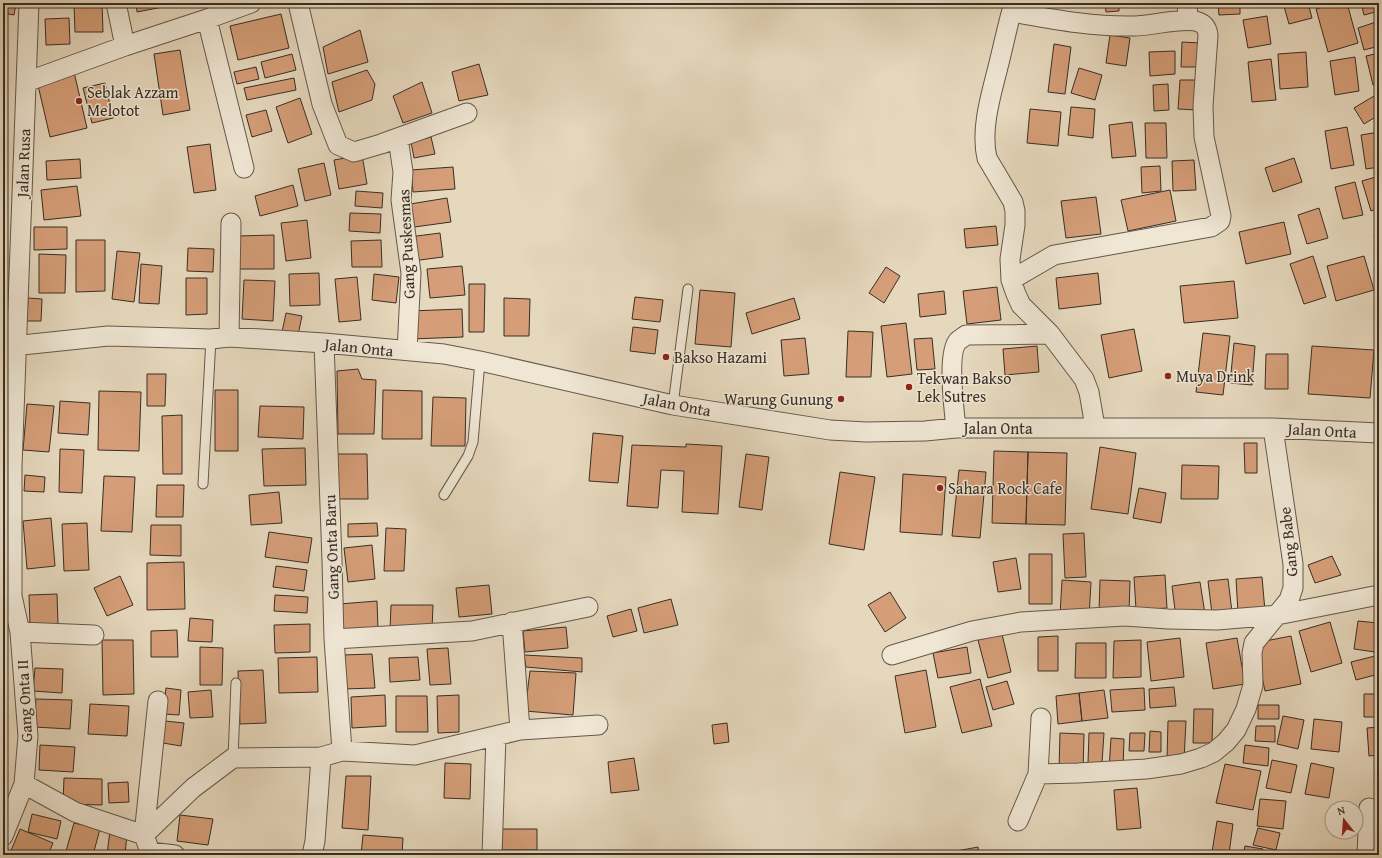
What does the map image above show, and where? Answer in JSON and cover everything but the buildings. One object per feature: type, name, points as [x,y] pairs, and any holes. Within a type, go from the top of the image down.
[{"type":"street","name":"Jalan Rusa","points":[[10,347],[26,82],[29,3]]},
{"type":"street","points":[[116,3],[125,46]]},
{"type":"street","points":[[26,82],[251,3]]},
{"type":"street","points":[[298,3],[322,104],[338,145],[354,152],[467,113]]},
{"type":"street","points":[[1011,280],[1054,255],[1211,227],[1220,221],[1221,216],[1204,137],[1203,121],[1208,29],[1188,12],[1135,26],[1089,25],[1013,8],[994,83],[984,139],[988,158],[1013,202],[1015,211],[1015,225],[1010,260],[1011,280],[1021,305],[1050,334],[1084,379],[1090,392],[1095,427]]},
{"type":"street","points":[[207,19],[244,168]]},
{"type":"street","name":"Gang Puskesmas","points":[[398,138],[403,172],[401,200],[411,273],[407,352]]},
{"type":"street","points":[[220,338],[231,223]]},
{"type":"street","points":[[956,428],[952,368],[953,356],[958,341],[966,335],[1050,334]]},
{"type":"street","name":"Jalan Onta","points":[[10,347],[108,336],[220,338],[324,343],[407,352],[444,354],[673,405],[838,430],[866,432],[918,431],[956,428],[1095,427],[1273,428],[1379,433]]},
{"type":"street","name":"Gang Onta Baru","points":[[324,343],[334,639],[342,751]]},
{"type":"street","name":"Gang Onta II","points":[[3,836],[24,784],[28,736],[20,632],[7,581],[10,347]]},
{"type":"street","name":"Gang Babe","points":[[1038,774],[1146,769],[1180,764],[1214,752],[1226,742],[1236,730],[1246,709],[1253,685],[1252,652],[1254,643],[1289,600],[1292,594],[1293,564],[1273,428]]},
{"type":"street","points":[[892,655],[972,631],[1021,622],[1125,616],[1217,620],[1277,615],[1379,596]]},
{"type":"street","points":[[334,639],[472,631],[588,607]]},
{"type":"street","points":[[512,622],[520,730]]},
{"type":"street","points":[[20,632],[94,635]]},
{"type":"street","points":[[148,847],[158,701]]},
{"type":"street","points":[[1018,821],[1038,774],[1041,718]]},
{"type":"street","points":[[148,847],[193,788],[233,758],[321,757],[342,751],[415,755],[520,730],[598,725]]},
{"type":"street","points":[[492,855],[496,736]]},
{"type":"street","points":[[312,855],[315,841],[321,757]]},
{"type":"street","points":[[24,784],[75,812],[148,847],[175,855]]},
{"type":"street","points":[[1367,855],[1369,808]]},
{"type":"lane","points":[[673,405],[688,289]]},
{"type":"lane","points":[[202,484],[220,338]]},
{"type":"lane","points":[[444,495],[468,456],[473,442],[480,361]]},
{"type":"lane","points":[[233,758],[236,683]]},
{"type":"place","name":"Seblak Azzam Melotot","points":[[79,101]]},
{"type":"place","name":"Bakso Hazami","points":[[666,357]]},
{"type":"place","name":"Muya Drink","points":[[1168,376]]},
{"type":"place","name":"Tekwan Bakso Lek Sutres","points":[[909,387]]},
{"type":"place","name":"Warung Gunung","points":[[841,399]]},
{"type":"place","name":"Sahara Rock Cafe","points":[[940,488]]}]
